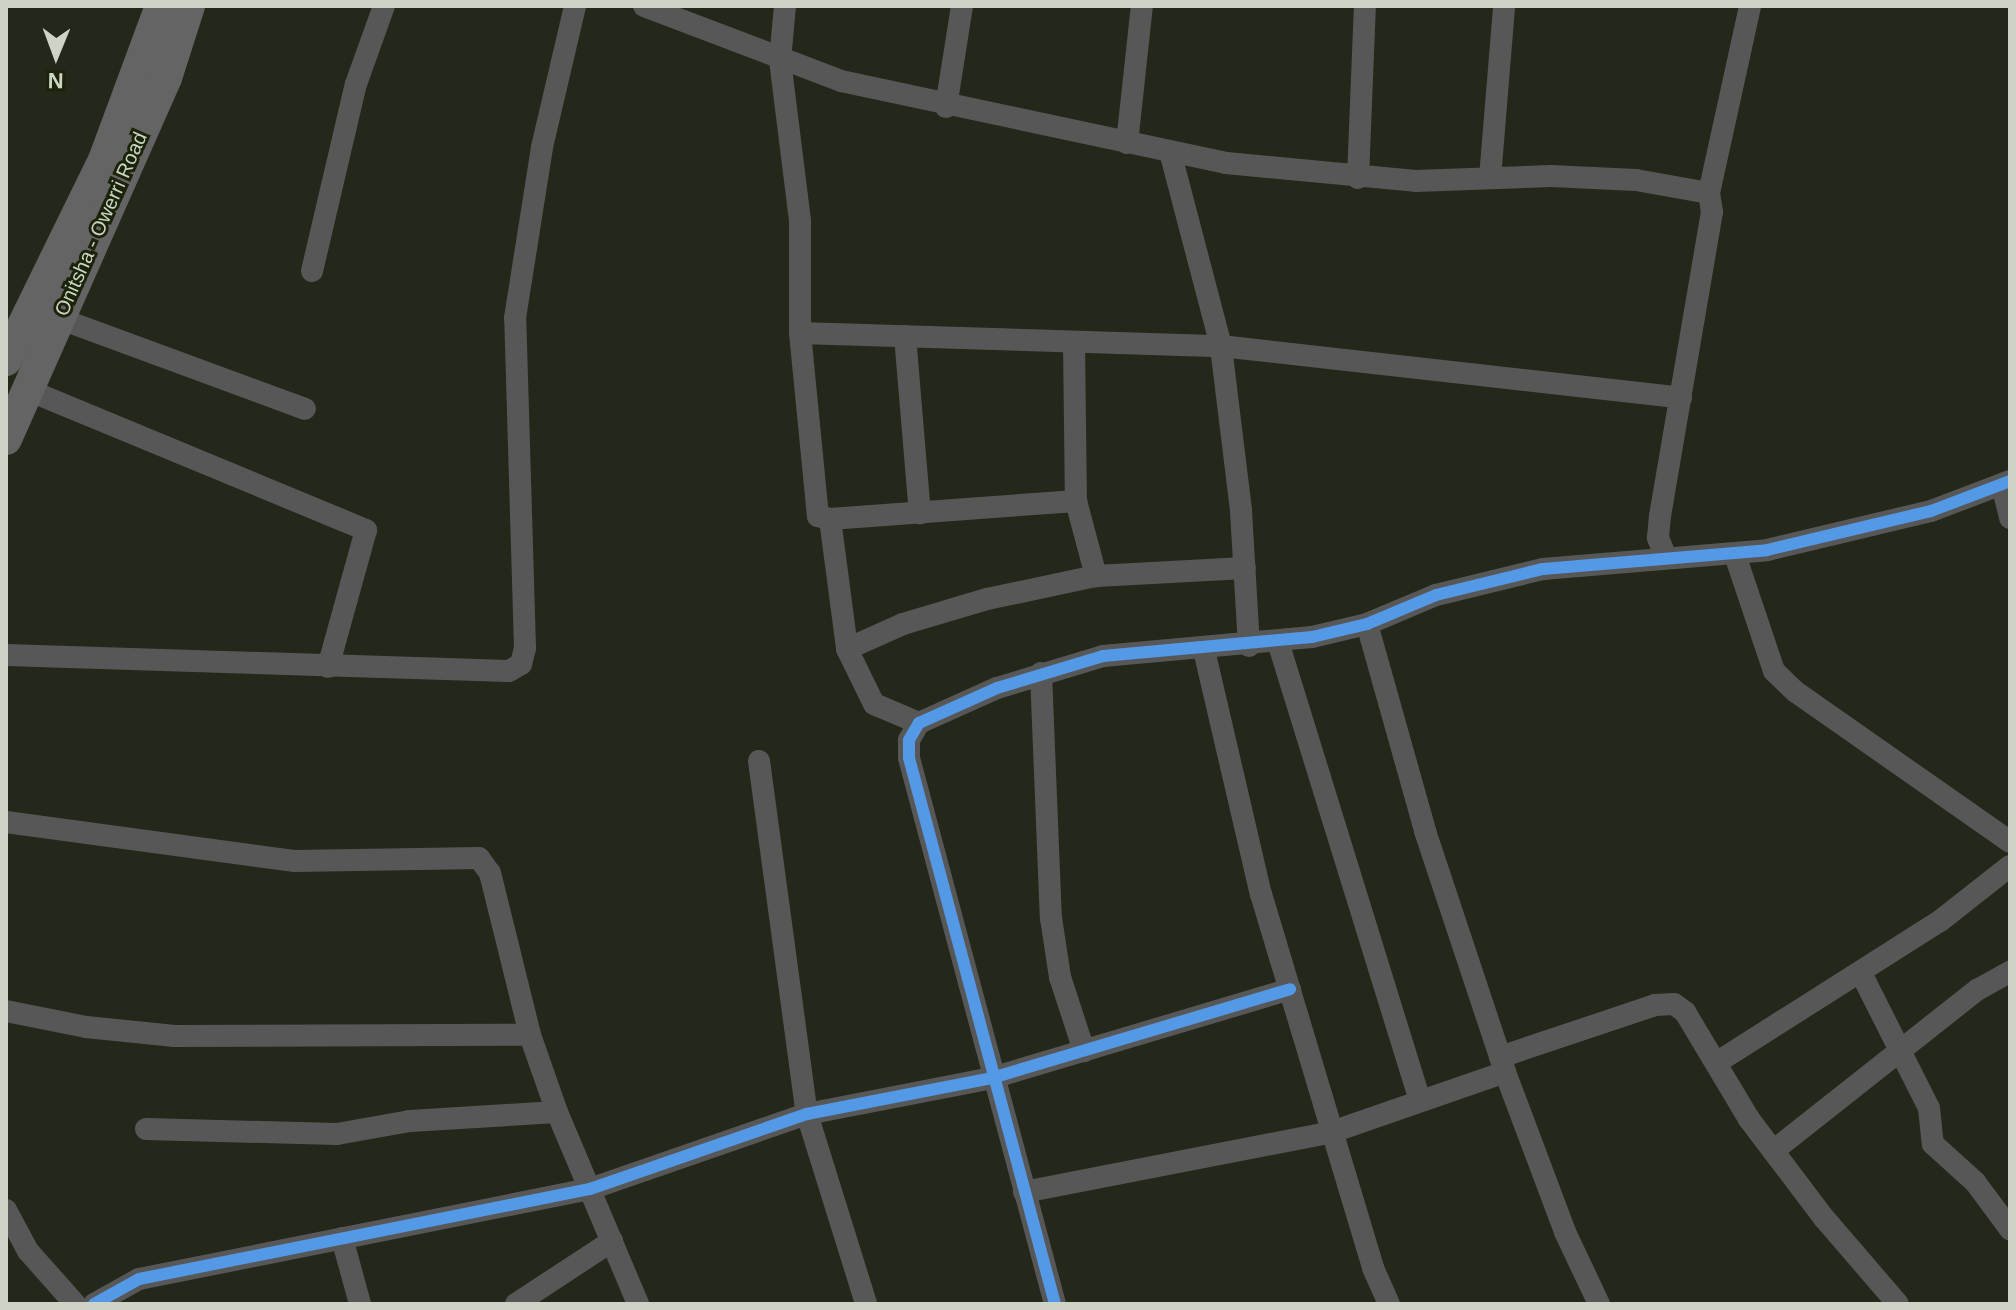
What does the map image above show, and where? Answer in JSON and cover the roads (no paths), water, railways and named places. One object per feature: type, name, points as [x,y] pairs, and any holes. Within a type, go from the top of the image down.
[{"type":"highway","name":"Onitsha - Owerri Road","points":[[6,360],[104,160],[161,6]]},
{"type":"highway","name":"Onitsha - Owerri Road","points":[[6,439],[166,78],[189,6]]},
{"type":"street","points":[[312,271],[356,84],[384,6]]},
{"type":"street","points":[[6,655],[509,671],[521,664],[525,648],[515,318],[542,147],[575,6]]},
{"type":"street","points":[[644,6],[780,60],[946,107],[1170,152],[1358,178],[1636,180],[1709,193]]},
{"type":"street","points":[[785,6],[780,60],[800,221],[800,333],[818,516],[830,519],[1076,501]]},
{"type":"street","points":[[946,107],[962,6]]},
{"type":"street","points":[[1127,143],[1142,6]]},
{"type":"street","points":[[1358,178],[1365,6]]},
{"type":"street","points":[[1490,178],[1504,6]]},
{"type":"street","points":[[1666,557],[1658,538],[1660,516],[1712,212],[1709,193],[1750,6]]},
{"type":"street","points":[[1170,152],[1221,346],[1245,568],[1249,646]]},
{"type":"street","points":[[58,318],[305,409]]},
{"type":"street","points":[[800,333],[1221,346],[1681,398]]},
{"type":"street","points":[[905,336],[920,513]]},
{"type":"street","points":[[1074,342],[1076,501],[1096,576]]},
{"type":"street","points":[[28,390],[366,530],[328,667]]},
{"type":"street","points":[[1055,1304],[992,1078],[909,758],[909,740],[919,723],[1041,673],[1103,656],[1278,642],[1367,624],[1484,580],[1543,569],[1666,557],[1735,555],[1931,511],[2006,483],[2010,518]]},
{"type":"street","points":[[830,519],[847,649],[874,704],[919,723]]},
{"type":"street","points":[[1735,555],[1774,671],[1796,692],[2010,842]]},
{"type":"street","points":[[847,649],[903,624],[987,599],[1096,576],[1245,568]]},
{"type":"street","points":[[1367,624],[1425,831],[1503,1064],[1565,1232],[1599,1304]]},
{"type":"street","points":[[1278,642],[1420,1101]]},
{"type":"street","points":[[1204,650],[1261,894],[1332,1132],[1389,1304]]},
{"type":"street","points":[[1041,673],[1051,918],[1060,977],[1084,1051]]},
{"type":"street","points":[[759,761],[807,1114],[866,1304]]},
{"type":"street","points":[[6,822],[295,861],[479,858],[490,873],[530,1035],[557,1112],[638,1304]]},
{"type":"street","points":[[1716,1063],[1940,921],[2010,866]]},
{"type":"street","points":[[1773,1151],[1977,990],[2010,972]]},
{"type":"street","points":[[1861,973],[1929,1108],[1933,1144],[1975,1182],[2010,1229]]},
{"type":"street","points":[[94,1304],[139,1279],[590,1189],[807,1114],[992,1078],[1290,989]]},
{"type":"street","points":[[1024,1192],[1332,1132],[1420,1101],[1503,1064],[1655,1005],[1674,1004],[1685,1012],[1773,1151],[1898,1304]]},
{"type":"street","points":[[6,1011],[86,1027],[175,1036],[530,1035]]},
{"type":"street","points":[[146,1129],[337,1134],[410,1121],[557,1112]]},
{"type":"street","points":[[6,1210],[28,1251],[75,1304]]},
{"type":"street","points":[[342,1238],[360,1304]]},
{"type":"street","points":[[516,1304],[612,1241]]}]
